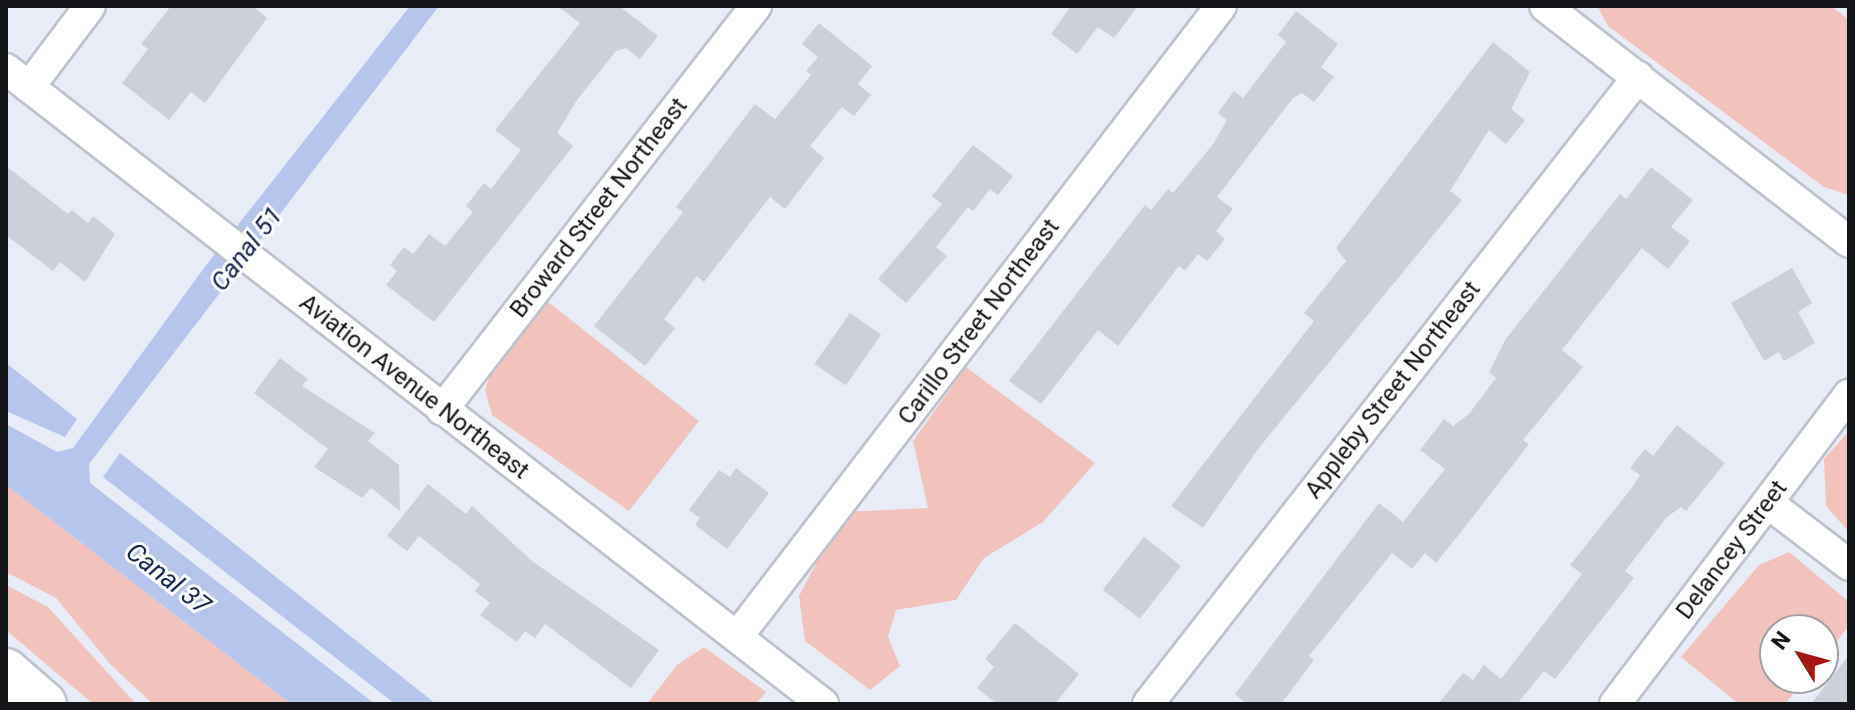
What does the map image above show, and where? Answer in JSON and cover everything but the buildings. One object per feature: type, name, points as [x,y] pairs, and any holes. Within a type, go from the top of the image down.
[{"type":"main road","points":[[6,671],[44,704]]},
{"type":"street","points":[[17,78],[90,6]]},
{"type":"street","name":"Broward Street Northeast","points":[[442,410],[756,6]]},
{"type":"street","name":"Carillo Street Northeast","points":[[737,637],[1221,6]]},
{"type":"street","points":[[1545,6],[1849,242]]},
{"type":"street","name":"Appleby Street Northeast","points":[[1148,704],[1638,77]]},
{"type":"street","name":"Aviation Avenue Northeast","points":[[17,78],[823,704]]},
{"type":"street","name":"Delancey Street","points":[[1615,704],[1849,395]]},
{"type":"street","points":[[1768,503],[1849,565]]},
{"type":"shaded area","points":[[1597,6],[1831,6],[1849,20],[1849,195],[1824,187],[1608,26]]},
{"type":"shaded area","points":[[547,301],[699,421],[629,511],[492,415],[485,390],[496,358]]},
{"type":"shaded area","points":[[966,367],[1095,463],[1043,522],[984,558],[956,600],[896,610],[888,637],[900,666],[870,690],[805,641],[799,596],[843,512],[928,508],[913,441]]},
{"type":"shaded area","points":[[1849,431],[1849,532],[1826,506],[1824,459]]},
{"type":"shaded area","points":[[6,485],[291,704],[153,704],[111,665],[56,598],[6,572]]},
{"type":"shaded area","points":[[1789,552],[1849,602],[1849,626],[1839,638],[1839,614],[1759,614],[1759,694],[1793,694],[1785,704],[1739,704],[1681,657],[1759,565]]},
{"type":"shaded area","points":[[6,585],[48,607],[136,704],[93,704],[6,630]]},
{"type":"shaded area","points":[[704,647],[766,692],[756,704],[647,704],[677,665]]},
{"type":"water","points":[[410,6],[439,6],[89,464],[90,483],[375,704],[291,704],[6,485],[6,424],[57,452],[73,448],[204,268]]},
{"type":"water","points":[[6,363],[77,419],[65,437],[6,411]]},
{"type":"water","points":[[120,453],[436,704],[395,704],[103,477]]},
{"type":"water label","name":"Canal 51","points":[[247,249]]},
{"type":"water label","name":"Canal 37","points":[[168,579]]}]
